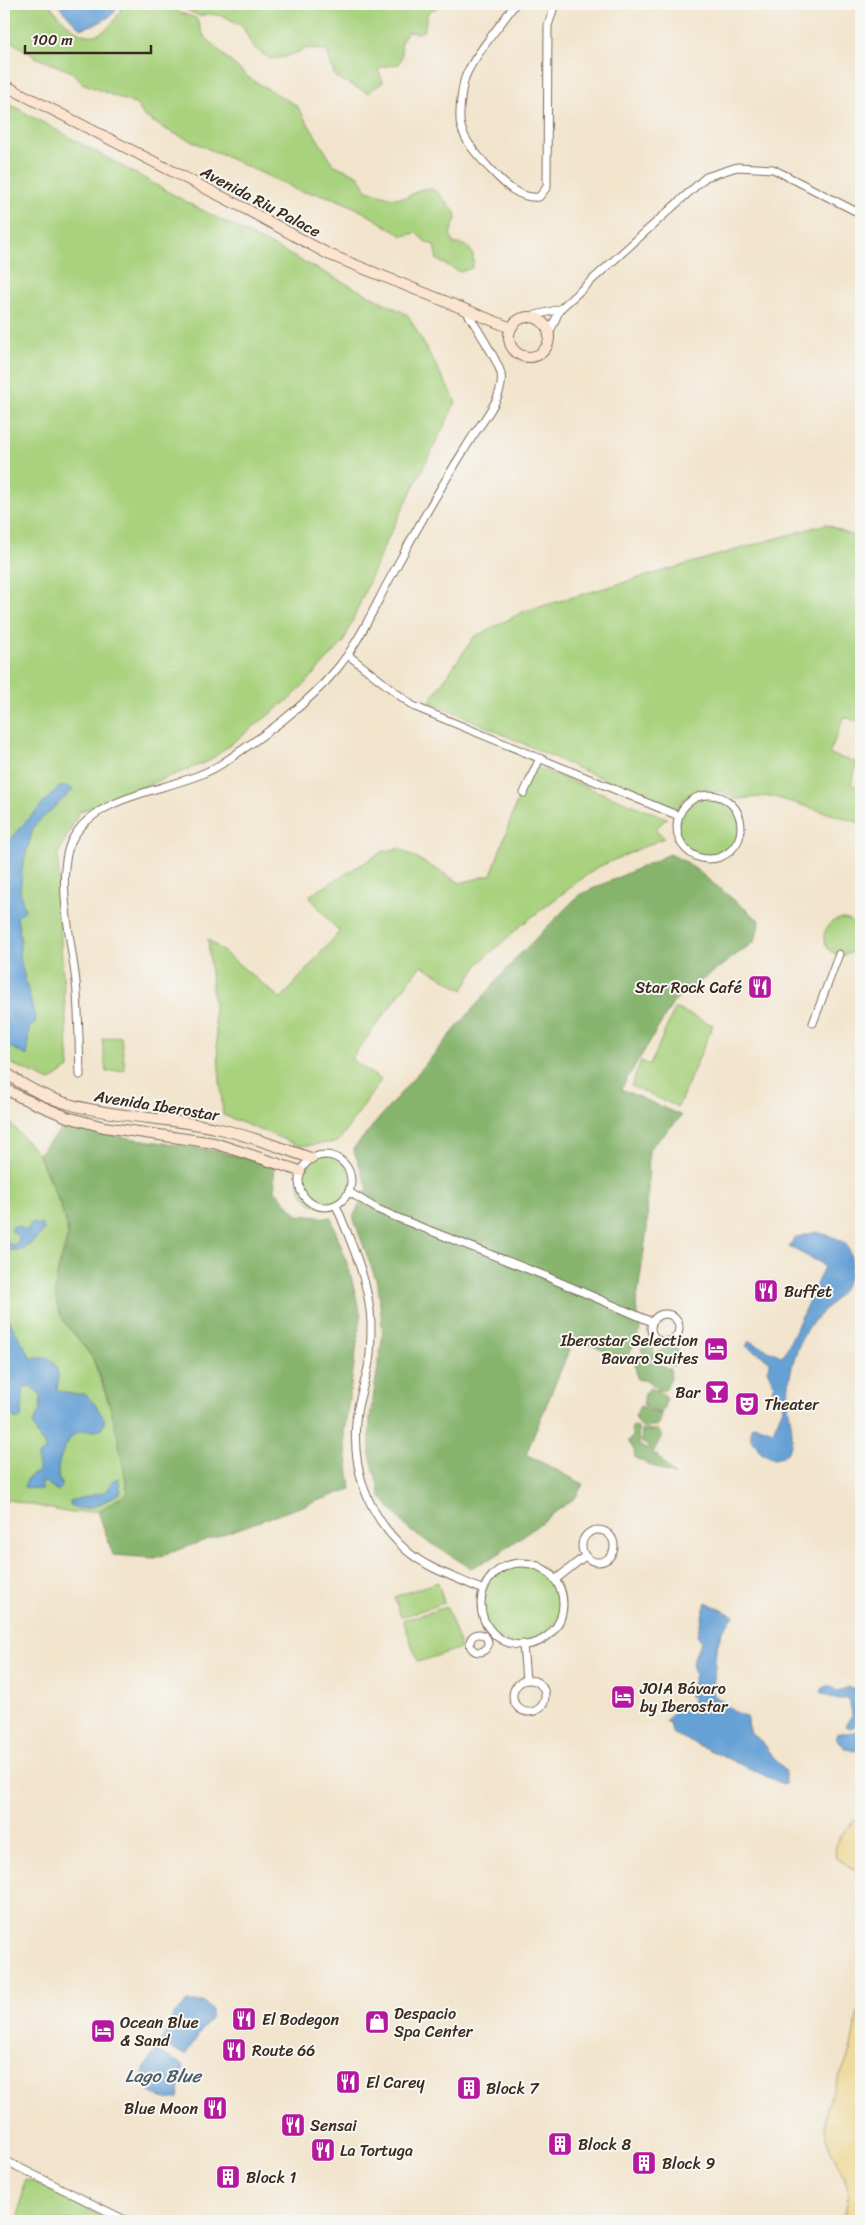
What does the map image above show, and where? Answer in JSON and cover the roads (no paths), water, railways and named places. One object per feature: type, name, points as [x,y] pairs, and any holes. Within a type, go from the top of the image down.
[{"type":"street","points":[[516,4],[466,74],[461,103],[461,126],[475,152],[495,174],[518,194],[530,198],[539,197],[547,187],[548,26],[555,4]]},
{"type":"street","name":"Avenida Riu Palace","points":[[4,84],[244,208],[328,254],[511,328]]},
{"type":"street","points":[[560,308],[520,319],[511,328],[510,342],[517,353],[530,357],[536,356],[547,347],[549,334],[560,308],[706,178],[736,167],[773,169],[861,214]]},
{"type":"street","points":[[80,1075],[76,982],[65,878],[67,858],[73,838],[88,819],[106,807],[193,777],[221,765],[308,698],[348,655],[434,498],[499,395],[501,373],[466,310]]},
{"type":"street","points":[[532,316],[544,322],[549,334]]},
{"type":"street","points":[[348,655],[413,706],[679,816]]},
{"type":"street","points":[[524,793],[540,758]]},
{"type":"street","points":[[707,795],[716,796],[732,804],[738,813],[741,824],[741,835],[737,845],[720,858],[709,860],[692,855],[680,841],[677,832],[679,816],[690,802],[707,795]]},
{"type":"street","points":[[813,1022],[839,954]]},
{"type":"street","name":"Avenida Iberostar","points":[[4,1072],[28,1088],[86,1109],[108,1114],[216,1128],[311,1158]]},
{"type":"street","name":"Avenida Iberostar","points":[[4,1088],[22,1098],[67,1117],[104,1127],[214,1143],[300,1171]]},
{"type":"street","points":[[327,1154],[342,1161],[351,1175],[349,1192],[336,1205],[319,1206],[304,1197],[299,1180],[300,1171],[311,1158],[327,1154]]},
{"type":"street","points":[[349,1192],[377,1209],[652,1322]]},
{"type":"street","points":[[336,1205],[365,1285],[371,1323],[369,1361],[356,1419],[355,1446],[363,1490],[383,1525],[407,1550],[439,1570],[483,1590]]},
{"type":"street","points":[[663,1314],[672,1316],[678,1324],[678,1335],[670,1342],[660,1342],[652,1334],[652,1322],[663,1314]]},
{"type":"street","points":[[595,1530],[602,1530],[609,1534],[613,1540],[614,1548],[610,1557],[605,1561],[596,1562],[585,1556],[582,1548],[586,1535],[595,1530]]},
{"type":"street","points":[[555,1580],[585,1556]]},
{"type":"street","points":[[519,1563],[533,1564],[545,1570],[555,1580],[561,1593],[562,1606],[559,1620],[552,1632],[542,1640],[523,1644],[504,1641],[493,1633],[485,1622],[481,1610],[483,1590],[494,1573],[506,1566],[519,1563]]},
{"type":"street","points":[[485,1636],[493,1633]]},
{"type":"street","points":[[523,1644],[526,1680]]},
{"type":"street","points":[[526,1680],[533,1680],[540,1684],[544,1690],[545,1698],[536,1711],[527,1712],[519,1708],[514,1702],[514,1690],[517,1684],[526,1680]]},
{"type":"street","points":[[4,2160],[127,2221]]},
{"type":"water","points":[[57,4],[119,4],[108,18],[80,29]]},
{"type":"water","points":[[67,786],[73,790],[34,826],[23,864],[20,891],[25,910],[17,917],[21,940],[19,955],[36,1022],[29,1029],[27,1056],[10,1047],[4,1039],[4,851],[16,832],[59,787]]},
{"type":"water","points":[[31,1223],[43,1225],[44,1231],[25,1249],[4,1251],[4,1242],[14,1245],[19,1240],[16,1234],[10,1230],[16,1225],[27,1231]]},
{"type":"water","points":[[816,1232],[841,1240],[849,1248],[851,1255],[850,1274],[841,1291],[813,1322],[798,1346],[791,1370],[788,1403],[792,1432],[791,1446],[783,1457],[774,1459],[761,1453],[751,1440],[751,1427],[755,1425],[773,1431],[785,1403],[784,1400],[777,1397],[777,1391],[772,1390],[774,1384],[767,1370],[770,1363],[767,1359],[746,1346],[749,1341],[781,1356],[785,1353],[824,1267],[819,1262],[789,1247],[794,1238]]},
{"type":"water","points":[[4,1312],[31,1358],[49,1358],[55,1365],[58,1377],[57,1390],[72,1394],[85,1394],[94,1403],[105,1420],[101,1430],[81,1431],[71,1437],[67,1443],[59,1463],[58,1476],[62,1487],[58,1491],[43,1481],[41,1490],[24,1487],[28,1478],[38,1471],[38,1456],[47,1449],[37,1435],[33,1423],[40,1410],[41,1395],[30,1386],[24,1387],[21,1418],[16,1420],[8,1411],[4,1378],[4,1356],[10,1347],[4,1334]]},
{"type":"water","points":[[118,1478],[121,1492],[109,1499],[90,1508],[76,1508],[70,1505],[70,1501],[105,1492],[113,1480]]},
{"type":"water","points":[[706,1602],[734,1616],[722,1631],[716,1650],[713,1694],[734,1711],[746,1717],[751,1734],[761,1741],[785,1770],[785,1785],[672,1733],[670,1723],[665,1721],[676,1710],[687,1711],[694,1698],[689,1696],[695,1675],[692,1663],[701,1641],[697,1634]]},
{"type":"water","points":[[829,1685],[838,1692],[848,1687],[854,1688],[861,1696],[861,1711],[854,1727],[849,1728],[845,1726],[852,1715],[850,1702],[846,1698],[838,1700],[821,1693],[822,1689]]},
{"type":"water","points":[[861,1729],[861,1749],[853,1751],[843,1747],[836,1738],[837,1734],[855,1732]]},
{"type":"water","points":[[188,2002],[203,2002],[212,2009],[211,2017],[185,2055],[160,2044],[173,2015]]},
{"type":"water","name":"Lago Blue","points":[[156,2051],[184,2065],[178,2098],[161,2098],[150,2092],[146,2087],[143,2076],[144,2069]]},
{"type":"place","name":"Star Rock Café","points":[[760,987]]},
{"type":"place","name":"Buffet","points":[[766,1291]]},
{"type":"place","name":"Iberostar Selection Bavaro Suites","points":[[716,1349]]},
{"type":"place","name":"Bar","points":[[717,1392]]},
{"type":"place","name":"Theater","points":[[747,1404]]},
{"type":"place","name":"JOIA Bávaro by Iberostar","points":[[623,1697]]},
{"type":"place","name":"El Bodegon","points":[[244,2019]]},
{"type":"place","name":"Despacio Spa Center","points":[[377,2022]]},
{"type":"place","name":"Ocean Blue & Sand","points":[[103,2031]]},
{"type":"place","name":"Route 66","points":[[234,2050]]},
{"type":"place","name":"El Carey","points":[[348,2082]]},
{"type":"place","name":"Block 7","points":[[469,2088]]},
{"type":"place","name":"Blue Moon","points":[[215,2108]]},
{"type":"place","name":"Sensai","points":[[293,2125]]},
{"type":"place","name":"Block 8","points":[[560,2144]]},
{"type":"place","name":"La Tortuga","points":[[323,2150]]},
{"type":"place","name":"Block 9","points":[[644,2163]]},
{"type":"place","name":"Block 1","points":[[228,2177]]}]
